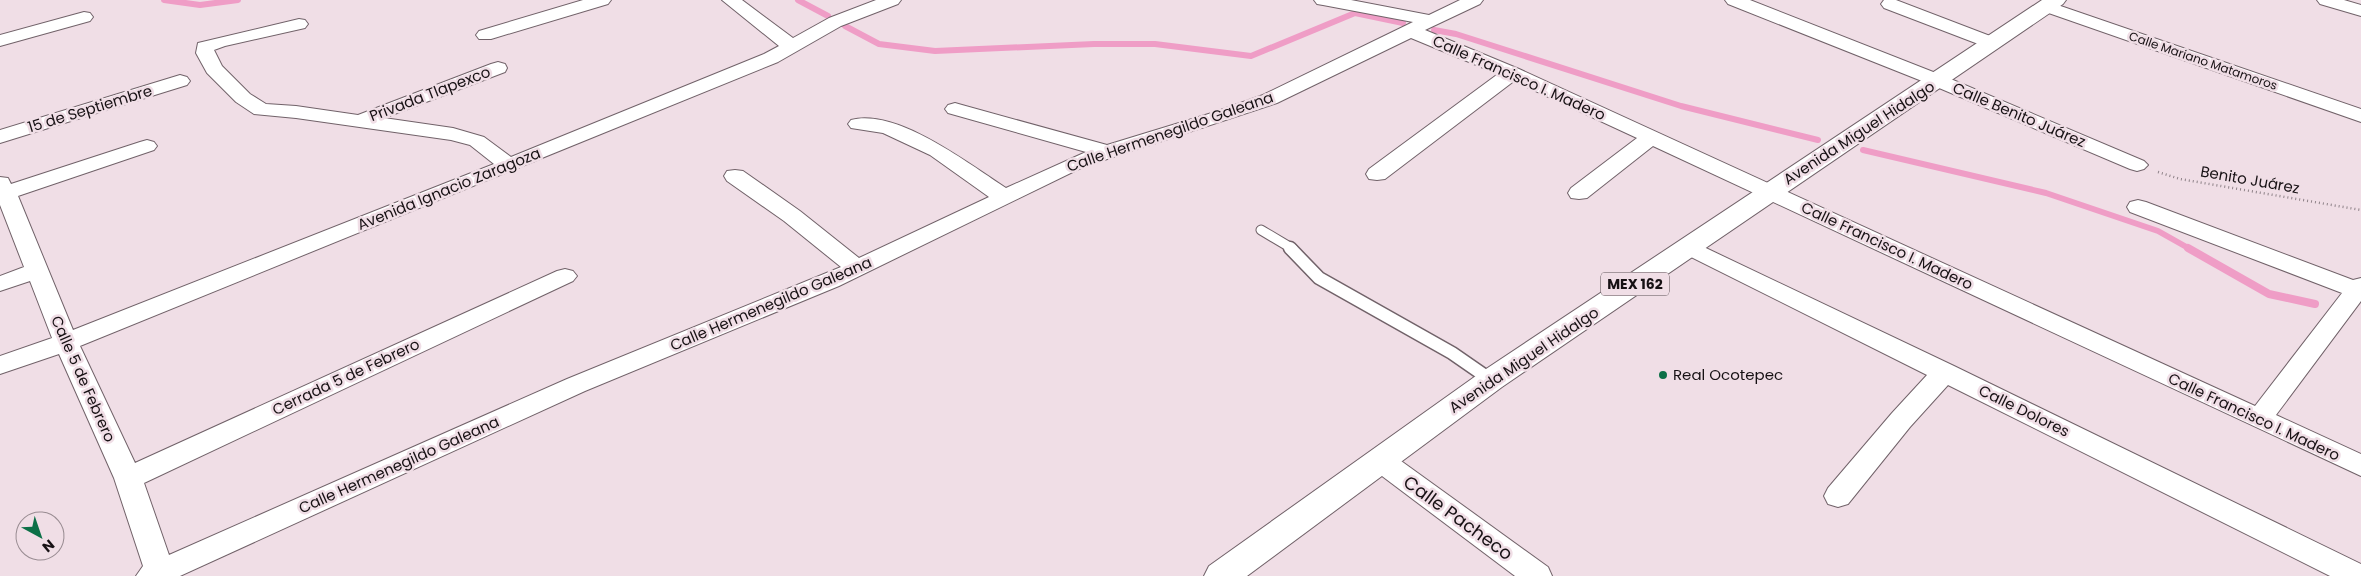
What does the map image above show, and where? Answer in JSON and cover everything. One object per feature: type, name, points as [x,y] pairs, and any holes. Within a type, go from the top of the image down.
[{"type":"main road","name":"Avenida Miguel Hidalgo","points":[[1221,576],[1491,380],[1769,192],[1939,81],[2051,3]]},
{"type":"street","points":[[542,0],[562,12]]},
{"type":"street","points":[[485,35],[602,0]]},
{"type":"street","points":[[731,0],[791,46]]},
{"type":"street","name":"Avenida Ignacio Zaragoza","points":[[0,365],[66,342],[771,58],[835,22],[892,0]]},
{"type":"street","name":"Calle Francisco I. Madero","points":[[1324,0],[1421,25],[1512,73],[1650,138],[2361,466]]},
{"type":"street","name":"Calle Hermenegildo Galeana","points":[[157,575],[576,386],[831,281],[1004,197],[1106,151],[1186,128],[1269,99],[1474,0]]},
{"type":"street","name":"Calle Benito Juárez","points":[[1734,0],[1939,81],[2137,165]]},
{"type":"street","points":[[2326,0],[2361,11]]},
{"type":"street","name":"Calle Mariano Matamoros","points":[[2051,3],[2361,116]]},
{"type":"street","points":[[1890,4],[1992,43]]},
{"type":"street","points":[[0,41],[84,17]]},
{"type":"street","name":"Privada Tlapexco","points":[[298,24],[220,42],[205,47],[205,54],[214,69],[243,98],[261,110],[361,120],[453,134],[477,142],[509,165]]},
{"type":"street","name":"Privada Tlapexco","points":[[361,120],[498,68]]},
{"type":"street","points":[[1377,174],[1512,73]]},
{"type":"street","name":"15 de Septiembre","points":[[0,137],[180,81]]},
{"type":"street","points":[[955,109],[1106,151]]},
{"type":"street","points":[[858,124],[888,128],[930,147],[1004,197]]},
{"type":"street","points":[[1579,193],[1650,138]]},
{"type":"street","points":[[3,195],[147,146]]},
{"type":"street","points":[[735,176],[792,216],[857,268]]},
{"type":"street","name":"Calle 5 de Febrero","points":[[3,195],[66,342],[128,478],[157,575]]},
{"type":"street","points":[[2138,207],[2359,288],[2259,419]]},
{"type":"street","name":"Calle Dolores","points":[[1689,247],[2358,576]]},
{"type":"street","points":[[0,284],[36,271]]},
{"type":"street","name":"Cerrada 5 de Febrero","points":[[128,478],[565,276]]},
{"type":"street","points":[[1838,496],[1901,420],[1945,372]]},
{"type":"street","name":"Calle Pacheco","points":[[1380,460],[1537,576]]},
{"type":"lane","points":[[1261,230],[1294,250],[1319,278],[1452,353],[1491,380]]},
{"type":"path","name":"Benito Juárez","points":[[2137,165],[2180,179],[2361,210]]},
{"type":"waterway","points":[[164,0],[200,5],[238,0]]},
{"type":"waterway","points":[[798,0],[828,16]]},
{"type":"waterway","points":[[845,26],[879,44],[935,51],[1094,44],[1155,44],[1251,56],[1355,13],[1403,23]]},
{"type":"waterway","points":[[1434,30],[1456,34],[1681,106],[1818,140]]},
{"type":"waterway","points":[[1863,150],[2046,193],[2158,231],[2190,249]]},
{"type":"waterway","points":[[2188,248],[2269,294],[2315,304]]},
{"type":"place","name":"Real Ocotepec","points":[[1663,375]]}]
